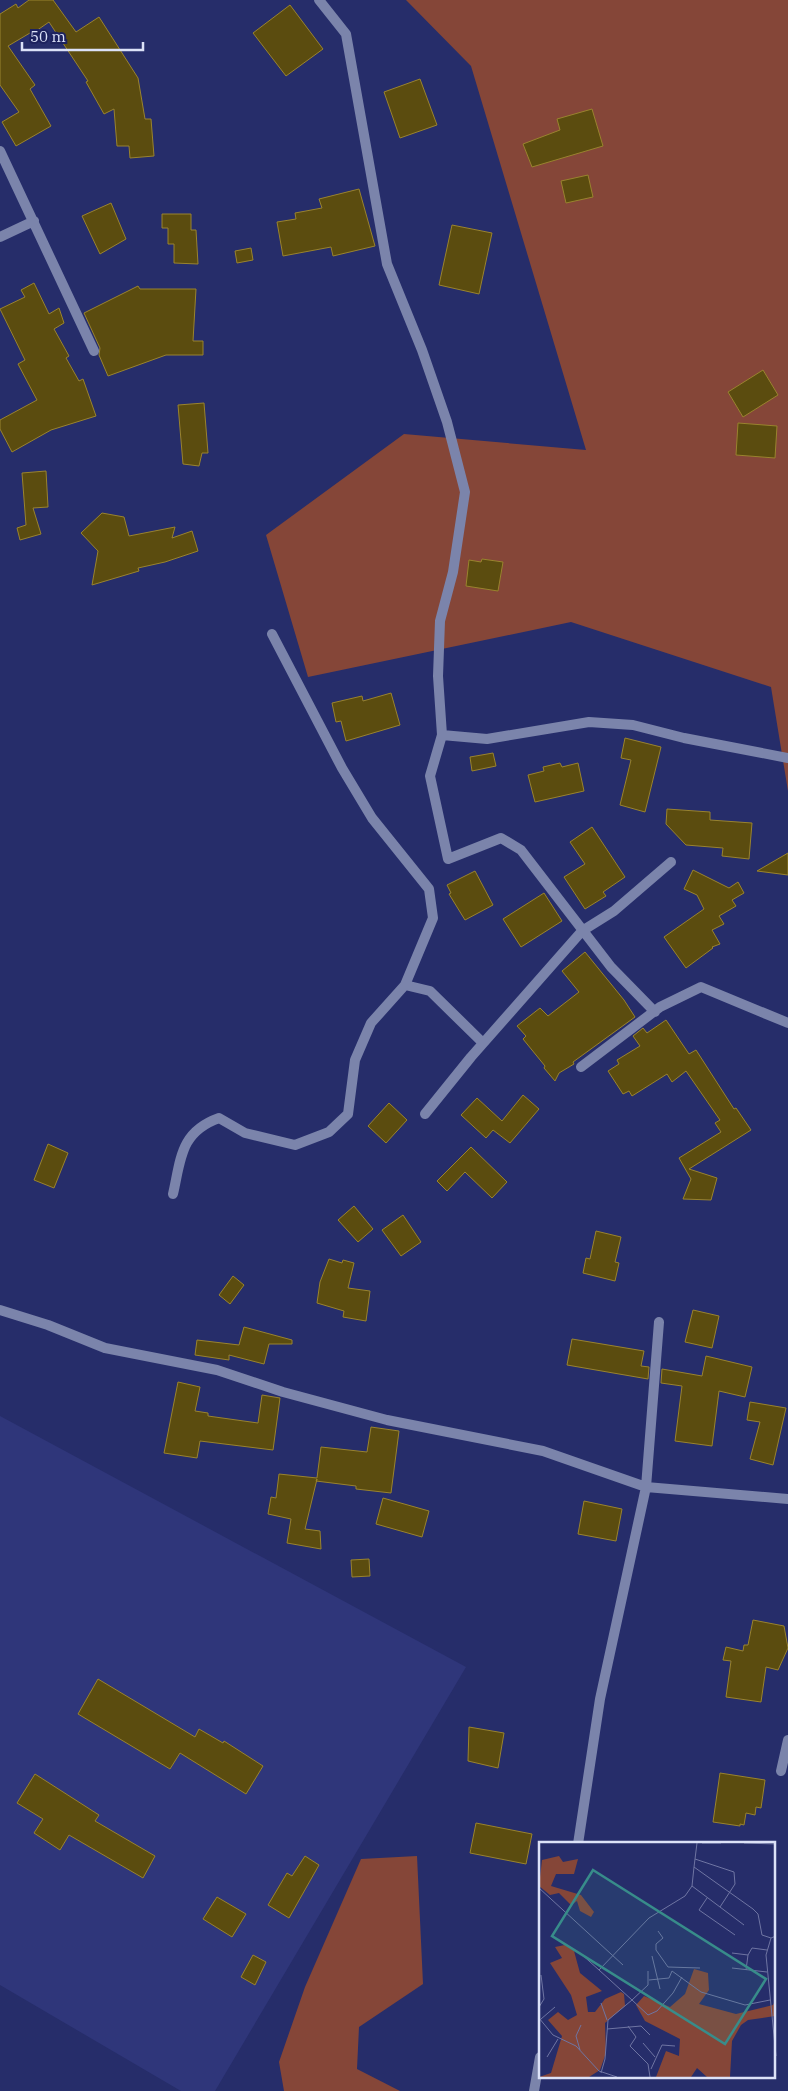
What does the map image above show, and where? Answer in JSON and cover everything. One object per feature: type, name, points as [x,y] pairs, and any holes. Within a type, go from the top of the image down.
[{"type":"street","points":[[319,0],[346,34],[387,264],[422,350],[444,413],[465,492],[454,572],[440,621],[438,676],[442,735],[430,776],[448,859],[501,838],[521,850],[582,932],[611,967],[655,1012]]},
{"type":"street","points":[[0,151],[94,351]]},
{"type":"street","points":[[0,237],[34,221]]},
{"type":"street","points":[[173,1194],[186,1142],[206,1123],[219,1118],[245,1133],[295,1145],[329,1132],[348,1114],[355,1060],[370,1024],[405,985],[433,918],[429,889],[372,818],[342,768],[272,634]]},
{"type":"street","points":[[442,735],[487,739],[589,722],[633,725],[684,738],[788,758]]},
{"type":"street","points":[[425,1114],[483,1043],[582,932],[614,911],[671,862]]},
{"type":"street","points":[[405,985],[430,991],[483,1043]]},
{"type":"street","points":[[581,1067],[655,1012],[701,987],[788,1023]]},
{"type":"street","points":[[0,1310],[48,1325],[105,1348],[217,1370],[283,1392],[388,1420],[543,1451],[646,1487],[788,1499]]},
{"type":"street","points":[[578,1842],[600,1699],[646,1487],[659,1322]]},
{"type":"street","points":[[781,1771],[788,1740]]},
{"type":"street","points":[[534,2091],[539,2063]]},
{"type":"shaded area","points":[[406,0],[788,0],[788,791],[771,687],[571,622],[308,677],[266,535],[404,434],[586,450],[471,66]]},
{"type":"shaded area","points":[[0,1416],[466,1667],[215,2091],[181,2091],[0,1985]]},
{"type":"shaded area","points":[[417,1856],[423,1984],[359,2027],[357,2069],[400,2091],[284,2091],[279,2062],[305,1987],[361,1859]]},
{"type":"building","points":[[29,0],[53,0],[76,32],[99,17],[138,78],[145,119],[151,119],[154,156],[130,158],[129,146],[117,146],[114,109],[104,114],[86,82],[88,81],[49,22],[8,46],[35,85],[30,89],[51,126],[16,146],[2,122],[19,112],[0,85],[0,14],[16,4],[18,8]]},
{"type":"building","points":[[290,5],[323,49],[286,76],[253,33]]},
{"type":"building","points":[[420,79],[437,125],[400,138],[384,92]]},
{"type":"building","points":[[592,109],[603,146],[532,167],[523,144],[560,130],[557,119]]},
{"type":"building","points":[[588,175],[593,197],[566,203],[561,181]]},
{"type":"building","points":[[359,189],[375,246],[333,256],[331,247],[283,256],[277,222],[296,219],[295,213],[322,208],[319,199]]},
{"type":"building","points":[[111,203],[126,239],[100,254],[82,216]]},
{"type":"building","points":[[162,214],[191,214],[191,230],[196,230],[198,264],[174,263],[174,244],[168,244],[168,228],[162,228]]},
{"type":"building","points":[[452,225],[492,233],[479,294],[439,285]]},
{"type":"building","points":[[251,248],[253,260],[237,263],[235,251]]},
{"type":"building","points":[[34,283],[49,314],[59,308],[64,323],[54,329],[69,356],[66,358],[79,381],[83,379],[96,416],[51,430],[12,452],[0,429],[0,420],[37,400],[18,364],[25,360],[0,309],[25,297],[21,290]]},
{"type":"building","points":[[138,286],[140,289],[196,289],[193,341],[203,341],[203,355],[166,355],[108,376],[99,355],[100,348],[84,313]]},
{"type":"building","points":[[763,370],[778,395],[743,417],[728,392]]},
{"type":"building","points":[[204,403],[208,453],[202,453],[199,466],[183,464],[178,405]]},
{"type":"building","points":[[738,423],[777,426],[775,458],[736,455]]},
{"type":"building","points":[[46,471],[48,507],[33,508],[41,534],[20,540],[17,528],[26,525],[22,473]]},
{"type":"building","points":[[102,513],[124,517],[129,536],[175,527],[172,538],[192,531],[198,551],[165,562],[138,568],[139,571],[92,585],[98,551],[81,533]]},
{"type":"building","points":[[482,559],[503,562],[498,591],[466,586],[469,560],[481,562]]},
{"type":"building","points":[[391,693],[400,725],[346,741],[341,721],[336,722],[332,703],[362,696],[363,701]]},
{"type":"building","points":[[625,738],[661,747],[645,812],[620,805],[631,760],[621,758]]},
{"type":"building","points":[[493,753],[496,766],[472,771],[470,757]]},
{"type":"building","points":[[560,763],[562,767],[578,763],[584,791],[535,802],[528,775],[544,771],[543,767]]},
{"type":"building","points":[[667,809],[710,812],[710,820],[752,823],[749,859],[722,856],[723,848],[686,845],[666,824]]},
{"type":"building","points":[[592,827],[625,877],[603,892],[606,896],[585,909],[564,877],[585,864],[570,842]]},
{"type":"building","points":[[788,853],[788,875],[757,871]]},
{"type":"building","points":[[693,870],[729,888],[738,882],[744,893],[732,900],[736,906],[719,916],[724,924],[712,930],[720,944],[712,947],[686,968],[664,937],[704,909],[697,895],[684,889]]},
{"type":"building","points":[[475,871],[493,905],[465,920],[449,894],[451,893],[447,885]]},
{"type":"building","points":[[544,893],[562,921],[521,947],[503,919]]},
{"type":"building","points":[[585,952],[624,1000],[635,1017],[573,1062],[574,1064],[559,1073],[555,1081],[523,1039],[526,1036],[517,1026],[540,1008],[548,1016],[579,992],[562,971]]},
{"type":"building","points":[[666,1020],[689,1054],[696,1050],[734,1109],[736,1108],[751,1130],[689,1169],[717,1178],[711,1200],[683,1199],[691,1179],[679,1158],[721,1132],[715,1123],[720,1120],[686,1071],[672,1082],[667,1074],[632,1096],[629,1091],[623,1094],[608,1071],[619,1064],[617,1060],[640,1046],[633,1036],[643,1028],[647,1033]]},
{"type":"building","points":[[523,1095],[539,1109],[510,1143],[493,1130],[486,1138],[461,1115],[477,1098],[502,1121]]},
{"type":"building","points":[[389,1103],[407,1120],[386,1143],[368,1126]]},
{"type":"building","points":[[48,1144],[68,1153],[54,1188],[34,1180]]},
{"type":"building","points":[[471,1147],[507,1182],[492,1198],[465,1172],[447,1191],[437,1181]]},
{"type":"building","points":[[354,1206],[373,1229],[358,1242],[338,1220]]},
{"type":"building","points":[[403,1215],[421,1242],[401,1256],[382,1230]]},
{"type":"building","points":[[596,1231],[621,1237],[615,1262],[619,1263],[615,1281],[583,1273],[586,1258],[590,1259]]},
{"type":"building","points":[[329,1259],[342,1263],[343,1260],[354,1263],[348,1288],[370,1291],[366,1321],[343,1317],[344,1311],[317,1303],[320,1282]]},
{"type":"building","points":[[233,1276],[244,1285],[230,1304],[219,1295]]},
{"type":"building","points":[[693,1310],[719,1316],[712,1348],[685,1342]]},
{"type":"building","points":[[244,1327],[292,1340],[292,1344],[269,1344],[264,1364],[229,1355],[229,1360],[195,1355],[197,1340],[239,1345]]},
{"type":"building","points":[[572,1339],[644,1351],[641,1366],[649,1367],[648,1379],[567,1365]]},
{"type":"building","points":[[706,1356],[752,1367],[745,1397],[719,1391],[712,1446],[675,1441],[682,1386],[661,1383],[662,1369],[702,1376]]},
{"type":"building","points":[[178,1382],[200,1387],[195,1411],[208,1413],[208,1416],[258,1423],[262,1395],[280,1398],[273,1450],[200,1441],[197,1458],[164,1453]]},
{"type":"building","points":[[750,1402],[786,1408],[773,1465],[750,1459],[760,1422],[747,1420]]},
{"type":"building","points":[[371,1427],[399,1431],[391,1493],[356,1489],[356,1486],[317,1481],[305,1529],[320,1531],[321,1549],[287,1543],[291,1519],[268,1514],[271,1497],[276,1498],[279,1474],[317,1478],[321,1447],[367,1452]]},
{"type":"building","points":[[383,1498],[429,1511],[422,1537],[376,1524]]},
{"type":"building","points":[[584,1501],[622,1509],[616,1541],[578,1534]]},
{"type":"building","points":[[369,1559],[370,1576],[352,1577],[351,1560]]},
{"type":"building","points":[[753,1620],[784,1626],[788,1648],[778,1670],[766,1667],[761,1702],[726,1697],[731,1661],[723,1660],[726,1647],[743,1651],[744,1645],[748,1645]]},
{"type":"building","points":[[98,1679],[195,1737],[199,1729],[223,1743],[224,1741],[263,1766],[246,1794],[180,1753],[170,1769],[78,1714]]},
{"type":"building","points":[[469,1727],[504,1733],[498,1768],[468,1761]]},
{"type":"building","points":[[720,1773],[765,1780],[761,1808],[756,1807],[755,1815],[746,1813],[744,1825],[713,1822]]},
{"type":"building","points":[[35,1774],[99,1815],[95,1821],[155,1856],[143,1878],[69,1835],[60,1850],[34,1833],[43,1819],[17,1803]]},
{"type":"building","points":[[476,1823],[532,1834],[526,1864],[470,1853]]},
{"type":"building","points":[[305,1856],[319,1865],[289,1918],[268,1905],[287,1873],[292,1876]]},
{"type":"building","points":[[217,1897],[246,1914],[232,1937],[203,1919]]},
{"type":"building","points":[[253,1955],[266,1962],[255,1985],[241,1977]]}]
